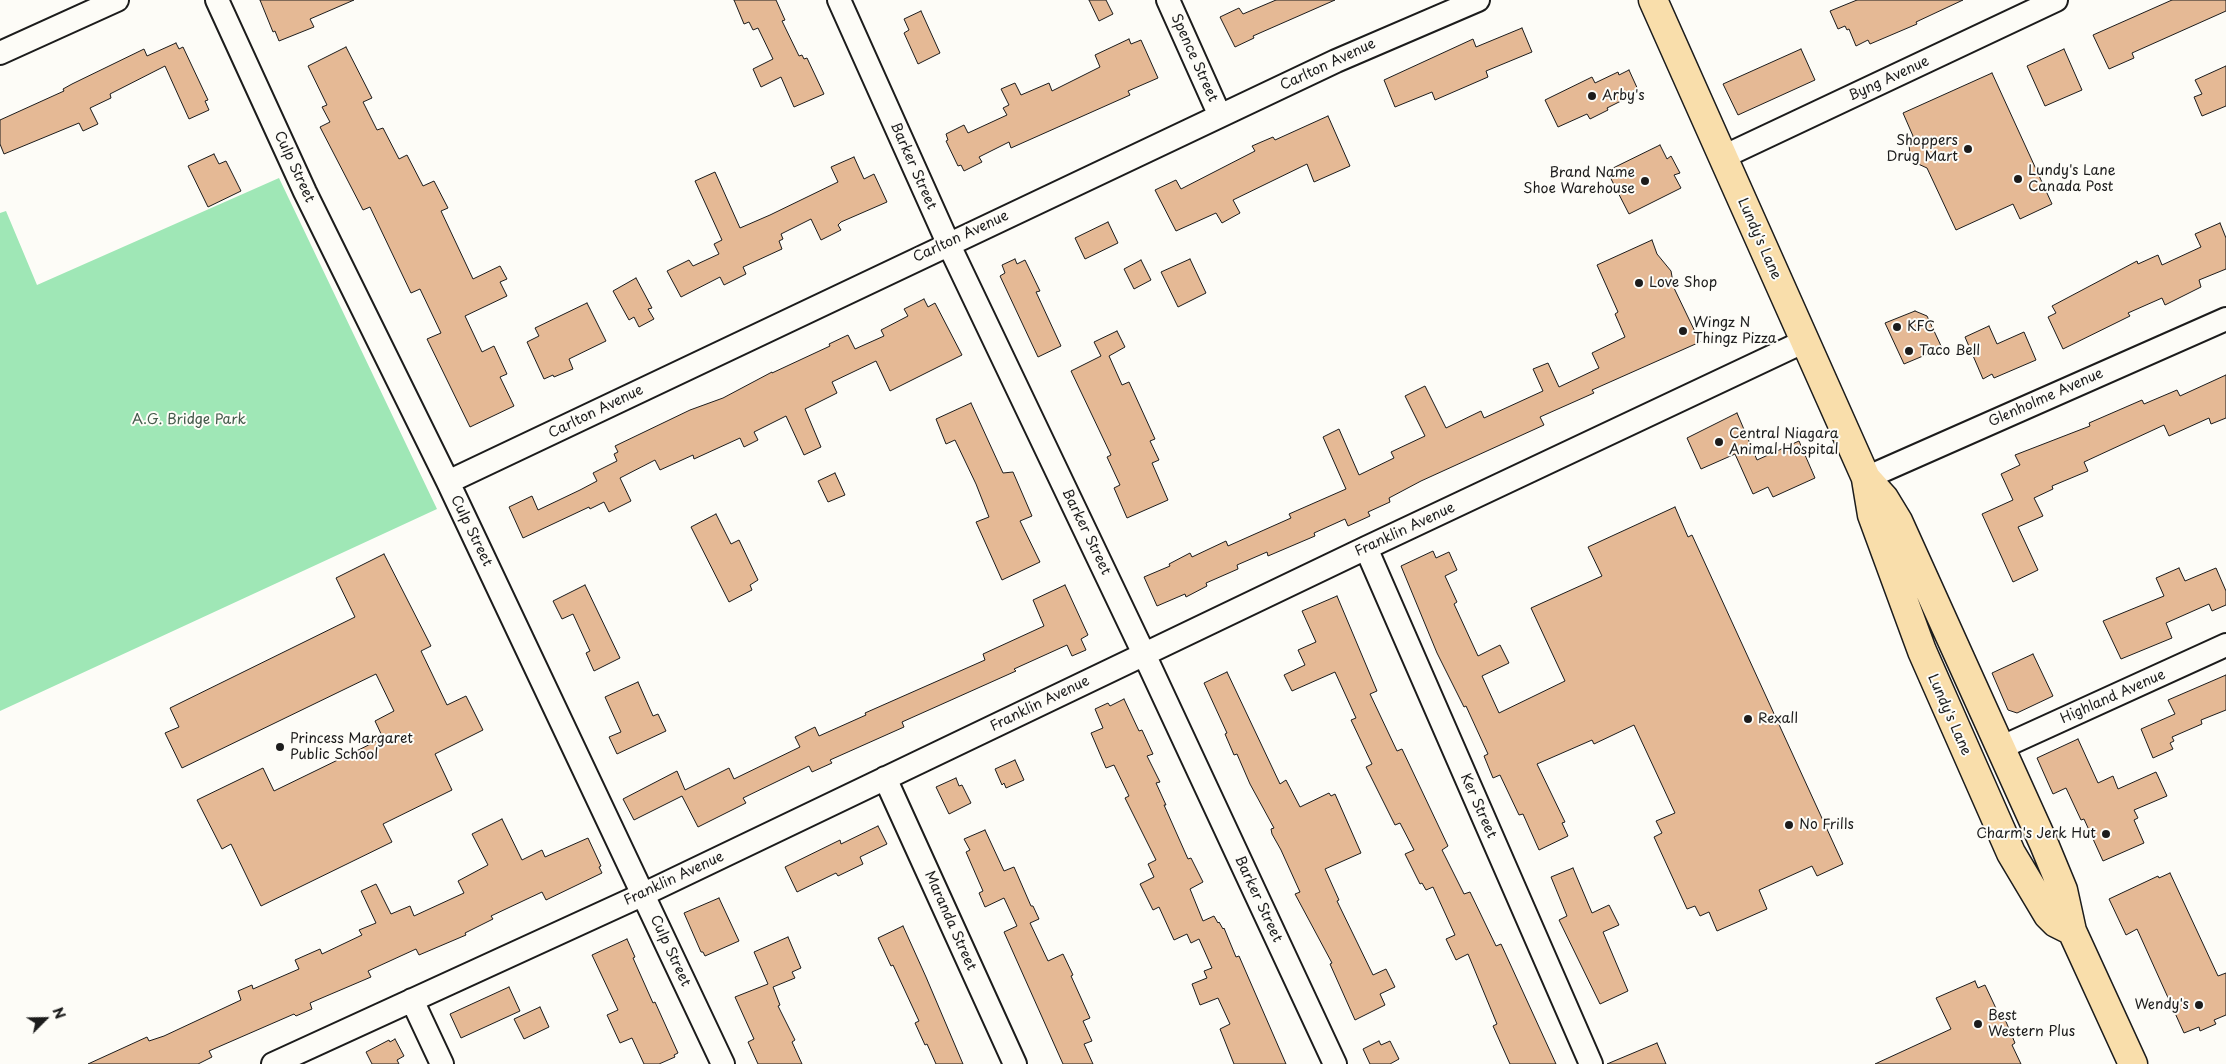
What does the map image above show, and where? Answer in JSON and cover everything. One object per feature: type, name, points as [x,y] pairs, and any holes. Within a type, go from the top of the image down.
[{"type":"main road","name":"Lundy's Lane","points":[[1653,0],[1866,478],[1872,515],[1922,652],[2011,853],[2048,915],[2056,923],[2072,931]]},
{"type":"main road","name":"Lundy's Lane","points":[[1866,478],[1884,498],[1898,521],[2063,890],[2072,931],[2133,1064]]},
{"type":"street","points":[[0,52],[117,0]]},
{"type":"street","name":"Culp Street","points":[[216,0],[305,192],[448,482],[723,1064]]},
{"type":"street","name":"Barker Street","points":[[839,0],[948,243],[1144,654],[1335,1064]]},
{"type":"street","name":"Spence Street","points":[[1168,0],[1220,116]]},
{"type":"street","name":"Carlton Avenue","points":[[448,482],[948,243],[1336,61],[1478,0]]},
{"type":"street","name":"Byng Avenue","points":[[1723,157],[2056,0]]},
{"type":"street","name":"Glenholme Avenue","points":[[1866,478],[2226,318]]},
{"type":"street","name":"Franklin Avenue","points":[[273,1064],[644,894],[1366,548],[1805,341]]},
{"type":"street","name":"Ker Street","points":[[1366,548],[1591,1064]]},
{"type":"street","name":"Highland Avenue","points":[[2000,748],[2226,645]]},
{"type":"street","name":"Maranda Street","points":[[886,778],[1015,1064]]},
{"type":"street","points":[[412,1000],[442,1064]]},
{"type":"green space","name":"A.G. Bridge Park","points":[[279,178],[437,509],[0,711],[0,213],[6,211],[37,285]]},
{"type":"building","points":[[260,0],[354,0],[310,19],[314,27],[279,41],[275,31],[273,32]]},
{"type":"building","points":[[734,0],[776,0],[785,20],[782,21],[799,56],[802,55],[804,59],[807,58],[824,94],[794,107],[781,77],[761,87],[753,69],[773,59],[758,28],[753,30],[749,22],[744,24]]},
{"type":"building","points":[[1089,0],[1106,0],[1113,14],[1099,21]]},
{"type":"building","points":[[1276,0],[1335,0],[1253,36],[1254,38],[1235,47],[1220,17],[1239,8],[1243,14]]},
{"type":"building","points":[[1857,0],[1963,0],[1916,22],[1917,24],[1870,44],[1868,40],[1856,46],[1849,29],[1847,30],[1845,26],[1838,29],[1830,11]]},
{"type":"building","points":[[2172,0],[2226,0],[2226,11],[2132,53],[2134,58],[2109,69],[2093,35]]},
{"type":"building","points":[[921,11],[940,53],[918,64],[904,33],[909,30],[904,19]]},
{"type":"building","points":[[1522,28],[1532,52],[1486,71],[1488,77],[1435,100],[1432,92],[1395,107],[1384,80],[1473,39],[1476,47]]},
{"type":"building","points":[[1129,39],[1131,44],[1141,40],[1158,78],[1128,91],[1130,95],[1011,148],[1009,142],[979,157],[982,162],[964,171],[961,165],[958,166],[946,141],[948,140],[946,134],[964,125],[968,133],[1007,115],[1003,108],[1009,105],[1001,89],[1015,83],[1021,95],[1049,83],[1052,91],[1100,67],[1095,55]]},
{"type":"building","points":[[176,43],[179,49],[183,47],[208,100],[205,101],[209,110],[189,119],[165,66],[110,94],[111,98],[90,108],[98,124],[83,131],[79,123],[4,154],[0,144],[0,120],[64,91],[63,89],[72,84],[144,49],[147,56]]},
{"type":"building","points":[[346,47],[372,98],[363,102],[377,130],[383,128],[399,159],[407,155],[423,186],[434,181],[448,208],[441,211],[473,279],[500,266],[507,279],[500,282],[507,296],[465,316],[482,352],[494,346],[507,374],[500,377],[514,406],[470,427],[427,339],[441,333],[420,289],[411,293],[370,207],[363,210],[320,127],[330,122],[322,107],[327,105],[308,66]]},
{"type":"building","points":[[1801,49],[1815,80],[1738,115],[1723,84]]},
{"type":"building","points":[[2064,49],[2082,90],[2045,106],[2027,66]]},
{"type":"building","points":[[2226,66],[2226,106],[2202,116],[2194,97],[2202,94],[2195,80]]},
{"type":"building","name":"Arby's","points":[[1629,70],[1639,92],[1590,119],[1587,114],[1558,127],[1545,100],[1592,77],[1595,83],[1618,72],[1619,75]]},
{"type":"building","name":"Shoppers Drug Mart","points":[[1992,73],[2052,204],[2020,219],[2013,204],[1956,230],[1927,168],[1916,163],[1910,155],[1909,144],[1913,136],[1903,113]]},
{"type":"building","points":[[1328,116],[1350,166],[1314,182],[1307,164],[1233,200],[1240,213],[1222,223],[1216,213],[1176,231],[1155,190],[1176,180],[1181,189],[1255,151],[1252,146],[1273,137],[1275,140]]},
{"type":"building","name":"Brand Name Shoe Warehouse","points":[[1660,145],[1667,159],[1671,156],[1680,173],[1674,175],[1681,188],[1629,214],[1607,171]]},
{"type":"building","points":[[214,154],[219,164],[226,161],[241,191],[208,207],[188,166]]},
{"type":"building","points":[[854,157],[864,179],[874,174],[887,202],[841,222],[838,225],[841,230],[821,240],[811,219],[781,234],[783,239],[779,241],[782,249],[743,267],[746,274],[724,285],[720,277],[681,297],[667,271],[689,260],[693,266],[719,254],[714,244],[722,240],[695,181],[715,172],[740,228],[838,182],[831,167]]},
{"type":"building","points":[[1108,222],[1118,243],[1085,259],[1075,238]]},
{"type":"building","points":[[2220,223],[2226,238],[2226,269],[2199,280],[2201,287],[2165,305],[2162,298],[2128,313],[2130,316],[2063,349],[2048,317],[2056,313],[2052,306],[2137,261],[2138,264],[2158,255],[2162,265],[2201,247],[2195,234]]},
{"type":"building","points":[[1652,240],[1657,254],[1671,271],[1674,288],[1700,342],[1592,390],[1594,393],[1540,417],[1544,425],[1421,481],[1389,498],[1390,502],[1368,512],[1370,516],[1348,526],[1345,519],[1314,533],[1315,536],[1268,556],[1267,552],[1237,565],[1238,569],[1206,583],[1207,586],[1186,597],[1185,594],[1157,606],[1144,577],[1170,566],[1169,564],[1190,553],[1192,557],[1226,541],[1228,546],[1291,518],[1289,514],[1346,489],[1323,437],[1339,429],[1359,475],[1394,458],[1391,452],[1425,436],[1405,396],[1425,386],[1446,428],[1481,411],[1484,418],[1543,391],[1533,369],[1548,363],[1559,387],[1599,368],[1592,353],[1625,337],[1615,314],[1618,312],[1597,265]]},
{"type":"building","points":[[1015,259],[1017,264],[1025,260],[1040,291],[1036,292],[1061,346],[1038,357],[1000,276],[1005,273],[1002,265]]},
{"type":"building","points":[[1190,259],[1206,293],[1178,307],[1161,272]]},
{"type":"building","points":[[1141,260],[1151,280],[1134,289],[1124,269]]},
{"type":"building","points":[[636,278],[652,308],[648,309],[654,319],[639,327],[634,317],[629,320],[613,291]]},
{"type":"building","points":[[924,299],[928,307],[935,303],[962,355],[890,391],[876,361],[832,382],[837,393],[805,409],[821,447],[804,455],[786,416],[754,432],[758,440],[744,447],[740,438],[694,459],[693,455],[660,470],[655,460],[620,478],[631,501],[609,512],[604,502],[590,509],[589,507],[523,538],[509,507],[532,496],[538,510],[580,490],[597,481],[593,473],[617,461],[614,454],[618,452],[615,446],[690,410],[723,398],[772,372],[830,346],[829,344],[848,335],[855,349],[884,336],[881,330],[908,316],[904,309]]},
{"type":"building","points":[[587,303],[606,341],[569,359],[573,369],[544,379],[527,342],[539,336],[535,328]]},
{"type":"building","points":[[1915,311],[1927,316],[1942,348],[1904,364],[1885,323]]},
{"type":"building","points":[[1989,326],[1997,344],[2024,332],[2036,360],[1994,378],[1992,374],[1983,379],[1965,337]]},
{"type":"building","points":[[1117,331],[1125,347],[1109,356],[1122,385],[1129,382],[1155,439],[1150,441],[1159,460],[1152,463],[1168,500],[1127,518],[1114,488],[1120,485],[1107,457],[1111,455],[1071,371],[1101,356],[1094,342]]},
{"type":"building","points":[[2226,375],[2226,418],[2211,424],[2209,418],[2169,436],[2164,425],[2084,462],[2088,471],[2052,486],[2053,489],[2034,498],[2043,516],[2018,527],[2038,570],[2013,582],[1982,514],[2013,500],[2001,474],[2020,465],[2015,455],[2090,426],[2089,423],[2142,400],[2144,404],[2177,390],[2180,396]]},
{"type":"building","points":[[971,403],[1003,473],[1013,472],[1032,516],[1020,521],[1040,562],[1002,580],[976,522],[989,517],[976,484],[955,440],[946,444],[936,419]]},
{"type":"building","points":[[1737,413],[1757,460],[1799,441],[1815,478],[1773,497],[1768,487],[1753,494],[1735,454],[1701,469],[1687,438]]},
{"type":"building","points":[[835,473],[845,495],[828,502],[818,481]]},
{"type":"building","points":[[1675,507],[1688,537],[1692,535],[1843,864],[1817,876],[1812,866],[1759,890],[1767,909],[1717,931],[1709,912],[1700,916],[1695,906],[1687,909],[1654,837],[1662,833],[1656,821],[1675,813],[1634,725],[1594,744],[1592,740],[1537,764],[1565,822],[1562,823],[1568,836],[1539,850],[1523,814],[1519,815],[1500,775],[1493,778],[1484,756],[1488,754],[1466,706],[1464,707],[1437,653],[1401,566],[1433,551],[1436,558],[1449,552],[1457,570],[1445,576],[1457,602],[1454,604],[1478,656],[1500,645],[1509,663],[1482,676],[1499,713],[1565,681],[1531,608],[1602,576],[1588,547]]},
{"type":"building","points":[[716,514],[731,544],[739,540],[758,580],[750,585],[752,590],[729,602],[691,527]]},
{"type":"building","points":[[384,554],[431,646],[421,651],[447,705],[466,696],[483,730],[435,754],[452,790],[383,824],[392,842],[261,906],[231,844],[222,849],[197,800],[263,768],[274,791],[383,738],[375,721],[394,711],[376,674],[182,768],[165,733],[179,727],[170,708],[355,617],[336,578]]},
{"type":"building","points":[[2179,568],[2185,581],[2216,568],[2226,591],[2226,605],[2212,611],[2209,604],[2166,623],[2172,638],[2121,659],[2103,621],[2164,596],[2156,578]]},
{"type":"building","points":[[585,585],[620,658],[594,671],[586,653],[590,651],[573,614],[562,619],[553,601]]},
{"type":"building","points":[[1065,585],[1088,635],[1081,639],[1086,650],[1072,656],[1067,645],[1014,669],[1016,671],[902,722],[904,727],[830,760],[832,763],[812,772],[809,766],[743,798],[746,803],[698,827],[682,796],[634,820],[623,799],[677,771],[685,790],[729,768],[734,779],[800,747],[795,737],[815,727],[819,736],[866,715],[865,713],[985,660],[983,654],[1044,626],[1033,600]]},
{"type":"building","points":[[1337,596],[1377,691],[1370,694],[1397,751],[1402,749],[1448,846],[1442,850],[1464,894],[1470,892],[1496,946],[1501,944],[1556,1064],[1510,1064],[1493,1026],[1497,1024],[1468,954],[1456,960],[1446,939],[1455,935],[1433,887],[1426,890],[1422,883],[1420,884],[1405,854],[1414,850],[1400,823],[1395,825],[1366,767],[1372,764],[1351,720],[1356,718],[1335,672],[1292,691],[1284,675],[1305,665],[1298,650],[1316,642],[1302,611]]},
{"type":"building","points":[[2033,654],[2053,696],[2017,713],[2008,710],[1992,673]]},
{"type":"building","points":[[1227,672],[1280,784],[1286,780],[1300,807],[1329,793],[1331,796],[1335,794],[1361,853],[1325,869],[1339,900],[1337,901],[1373,975],[1386,969],[1395,987],[1380,994],[1385,1005],[1355,1020],[1330,964],[1332,963],[1295,894],[1300,892],[1272,834],[1271,829],[1274,828],[1250,784],[1237,754],[1234,755],[1225,734],[1227,733],[1204,683]]},
{"type":"building","points":[[2226,675],[2226,710],[2201,720],[2202,724],[2172,737],[2174,741],[2170,743],[2173,749],[2153,758],[2141,729],[2175,714],[2168,700]]},
{"type":"building","points":[[638,682],[653,716],[658,714],[666,731],[617,754],[609,737],[621,732],[605,697]]},
{"type":"building","points":[[1124,699],[1139,731],[1142,730],[1153,754],[1147,756],[1160,782],[1156,783],[1166,805],[1164,805],[1188,859],[1191,858],[1203,882],[1190,889],[1203,921],[1214,916],[1224,928],[1236,957],[1239,956],[1286,1064],[1234,1064],[1220,1029],[1230,1024],[1218,998],[1200,1005],[1192,984],[1207,978],[1204,971],[1212,968],[1199,939],[1191,943],[1187,934],[1174,940],[1159,907],[1153,910],[1140,884],[1154,877],[1148,864],[1156,860],[1125,798],[1129,796],[1114,765],[1106,768],[1091,733],[1103,728],[1095,709],[1108,703],[1110,706]]},
{"type":"building","points":[[2078,739],[2098,783],[2113,776],[2118,789],[2156,772],[2167,796],[2134,810],[2138,818],[2134,820],[2144,843],[2103,861],[2084,819],[2081,820],[2066,788],[2053,794],[2037,758]]},
{"type":"building","points":[[1015,760],[1024,780],[1006,788],[1004,783],[1002,785],[995,769]]},
{"type":"building","points":[[956,778],[959,786],[962,785],[971,803],[949,814],[936,787]]},
{"type":"building","points":[[502,819],[522,860],[542,850],[545,857],[588,838],[601,866],[599,867],[602,873],[546,900],[542,892],[491,916],[493,919],[465,933],[466,935],[419,955],[416,949],[368,971],[371,977],[310,1003],[312,1009],[296,1016],[294,1014],[209,1051],[212,1057],[198,1064],[88,1064],[147,1037],[149,1041],[164,1036],[241,1000],[238,991],[252,985],[253,989],[299,969],[295,960],[320,949],[322,954],[362,935],[359,930],[376,923],[361,891],[376,884],[391,914],[410,906],[414,916],[464,893],[458,881],[488,865],[472,834]]},
{"type":"building","points":[[878,826],[887,844],[860,857],[863,864],[838,876],[836,873],[797,892],[785,867],[840,840],[841,844]]},
{"type":"building","points":[[985,830],[1004,871],[1014,867],[1031,906],[1033,906],[1039,919],[1030,923],[1048,961],[1063,954],[1073,975],[1071,976],[1090,1018],[1083,1021],[1092,1041],[1084,1044],[1093,1064],[1063,1064],[1004,932],[1017,926],[1004,898],[985,907],[979,893],[983,891],[966,852],[970,850],[964,839]]},
{"type":"building","points":[[1573,868],[1592,913],[1609,905],[1619,925],[1603,932],[1628,991],[1600,1004],[1559,920],[1567,916],[1551,877]]},
{"type":"building","points":[[2170,873],[2218,976],[2226,973],[2226,1015],[2214,1020],[2216,1024],[2200,1031],[2199,1027],[2184,1033],[2137,929],[2126,935],[2109,899],[2158,876],[2159,878]]},
{"type":"building","points":[[719,898],[739,941],[705,956],[701,952],[684,913]]},
{"type":"building","points":[[903,926],[963,1064],[936,1064],[915,1023],[919,1021],[878,938]]},
{"type":"building","points":[[788,937],[801,968],[792,972],[795,978],[773,987],[780,1005],[778,1006],[795,1040],[792,1042],[802,1064],[758,1064],[748,1042],[754,1039],[735,997],[768,984],[754,952]]},
{"type":"building","points":[[627,939],[635,957],[633,958],[653,1003],[655,1002],[678,1053],[674,1055],[675,1057],[659,1064],[644,1064],[632,1038],[620,1043],[607,1015],[618,1010],[592,955]]},
{"type":"building","name":"Best Western Plus","points":[[1975,981],[1978,988],[1985,985],[2001,1019],[2004,1017],[2015,1043],[2012,1045],[2021,1064],[1875,1064],[1951,1029],[1936,998]]},
{"type":"building","points":[[509,987],[520,1011],[461,1038],[450,1014]]},
{"type":"building","points":[[540,1007],[549,1027],[524,1039],[514,1019]]},
{"type":"building","points":[[395,1039],[404,1056],[397,1060],[399,1064],[372,1064],[366,1052],[389,1040],[390,1042]]},
{"type":"building","points":[[1379,1041],[1381,1045],[1390,1041],[1399,1059],[1390,1064],[1370,1064],[1363,1049]]},
{"type":"building","points":[[1657,1043],[1666,1064],[1607,1064]]},
{"type":"place","name":"Arby's","points":[[1592,96]]},
{"type":"place","name":"Shoppers Drug Mart","points":[[1968,149]]},
{"type":"place","name":"Lundy's Lane Canada Post","points":[[2018,179]]},
{"type":"place","name":"Brand Name Shoe Warehouse","points":[[1645,181]]},
{"type":"place","name":"Love Shop","points":[[1639,283]]},
{"type":"place","name":"KFC","points":[[1897,327]]},
{"type":"place","name":"Wingz N Thingz Pizza","points":[[1683,331]]},
{"type":"place","name":"Taco Bell","points":[[1909,351]]},
{"type":"place","name":"Central Niagara Animal Hospital","points":[[1719,442]]},
{"type":"place","name":"Rexall","points":[[1748,719]]},
{"type":"place","name":"Princess Margaret Public School","points":[[280,747]]},
{"type":"place","name":"No Frills","points":[[1789,825]]},
{"type":"place","name":"Charm's Jerk Hut","points":[[2106,834]]},
{"type":"place","name":"Wendy's","points":[[2199,1005]]},
{"type":"place","name":"Best Western Plus","points":[[1978,1024]]}]
